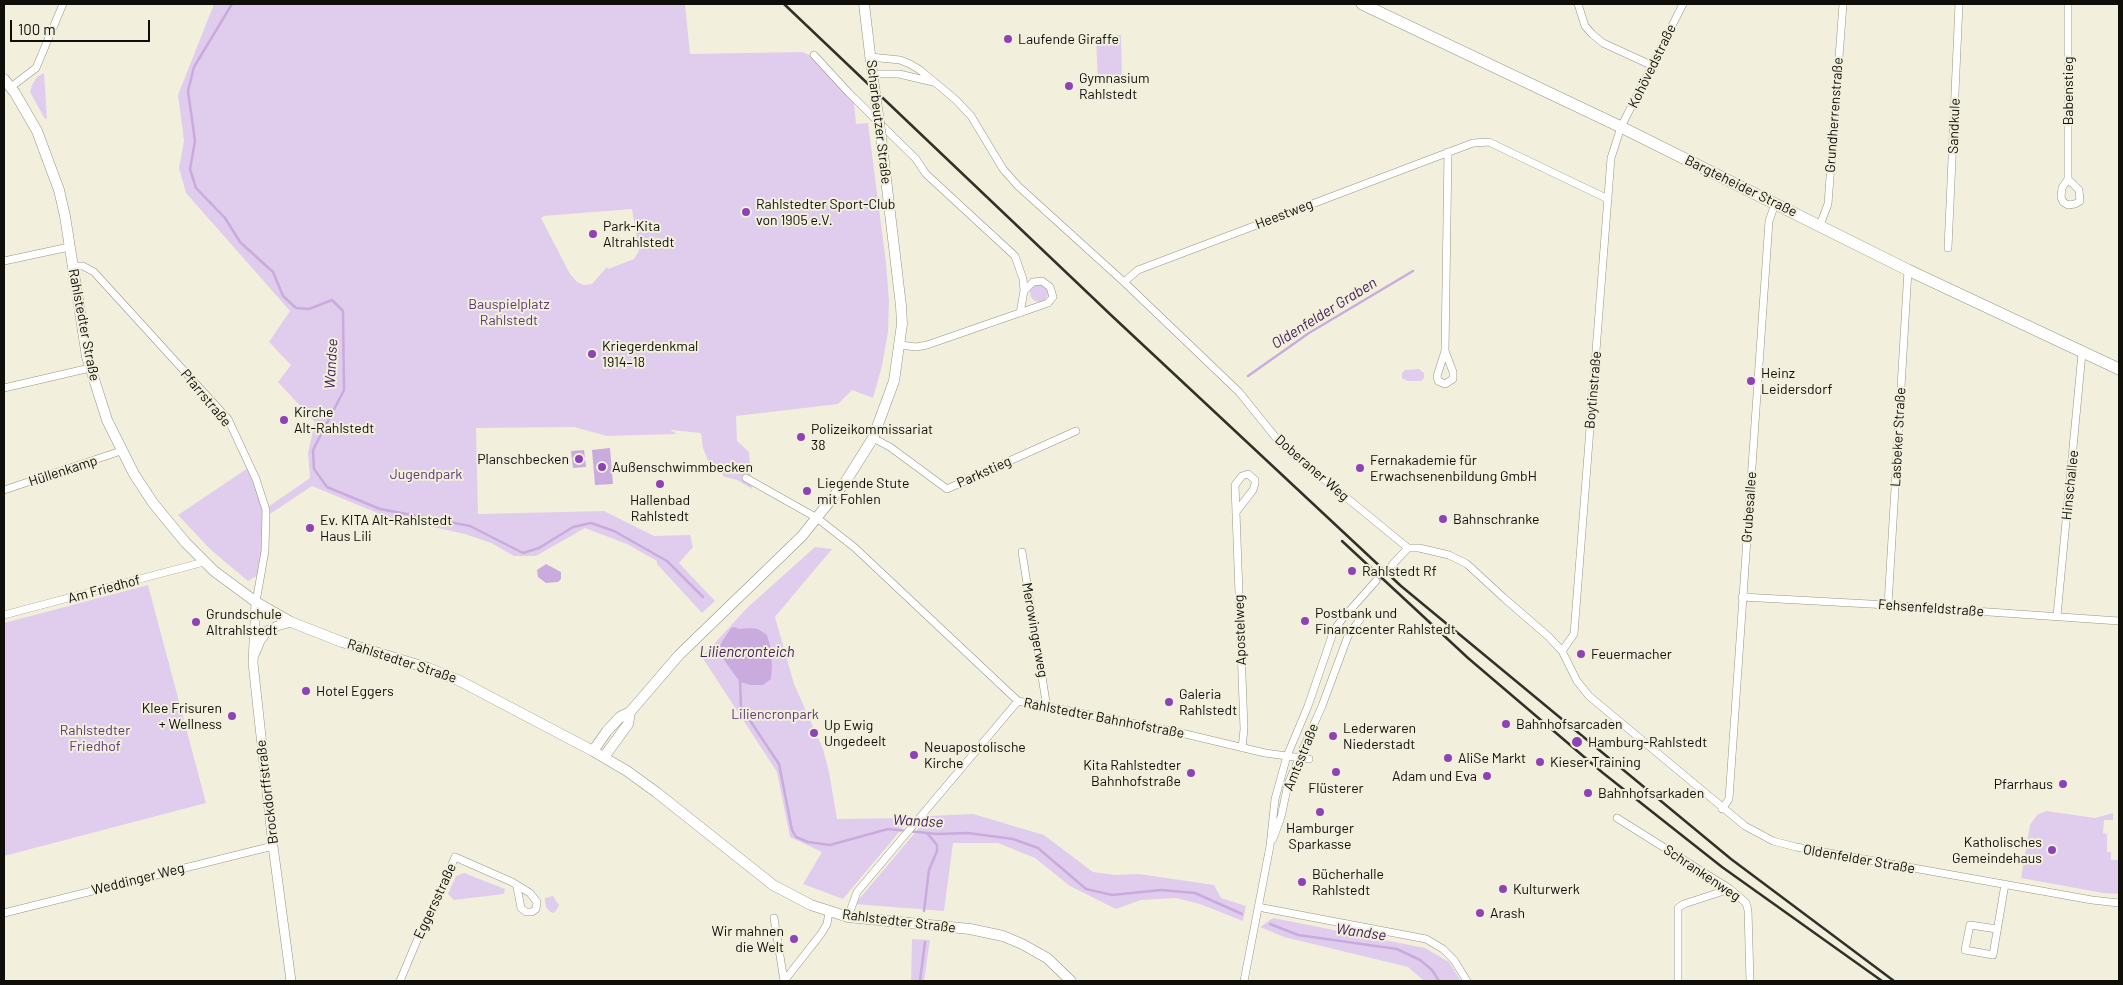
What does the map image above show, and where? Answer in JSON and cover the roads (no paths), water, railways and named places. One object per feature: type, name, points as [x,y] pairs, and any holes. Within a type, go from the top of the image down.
[{"type":"main road","name":"Scharbeutzer Straße","points":[[816,518],[858,463],[873,438],[894,381],[900,345],[901,306],[864,4]]},
{"type":"main road","name":"Bargteheider Straße","points":[[1362,4],[1621,127],[1908,270],[2119,369]]},
{"type":"main road","name":"Rahlstedter Straße","points":[[4,79],[11,87],[37,131],[61,198],[90,368],[107,420],[121,451],[138,481],[161,514],[204,562],[256,602],[291,622],[342,642],[428,668],[460,681],[604,757],[656,792],[773,885],[811,905],[848,917],[970,929],[997,935],[1022,944],[1041,954],[1071,981]]},
{"type":"main road","points":[[593,751],[607,731],[620,717],[630,712],[679,655],[784,554],[816,518]]},
{"type":"main road","points":[[604,757],[628,724],[630,712]]},
{"type":"street","points":[[11,87],[36,68],[63,4]]},
{"type":"street","points":[[1578,4],[1585,26],[1592,34],[1603,43],[1652,66]]},
{"type":"street","name":"Kohövedstraße","points":[[1621,127],[1683,4]]},
{"type":"street","name":"Grundherrenstraße","points":[[1820,225],[1828,204],[1843,4]]},
{"type":"street","name":"Sandkule","points":[[1948,248],[1959,4]]},
{"type":"street","name":"Babenstieg","points":[[2068,4],[2068,179]]},
{"type":"street","points":[[814,55],[849,93],[916,159],[926,174],[1015,256],[1021,269],[1024,291],[1020,313]]},
{"type":"street","name":"Doberaner Weg","points":[[870,57],[883,57],[904,61],[920,70],[956,100],[971,116],[1003,169],[1018,186],[1124,282],[1239,392],[1281,444],[1408,548]]},
{"type":"street","name":"Doberaner Weg","points":[[873,76],[899,74],[933,82]]},
{"type":"street","name":"Boytinstraße","points":[[1562,651],[1574,634],[1611,158],[1621,127]]},
{"type":"street","name":"Heestweg","points":[[1124,282],[1138,270],[1474,143],[1489,142],[1608,199]]},
{"type":"street","points":[[1445,351],[1448,152]]},
{"type":"street","name":"Grubesallee","points":[[1722,809],[1729,799],[1769,221],[1775,204]]},
{"type":"street","points":[[4,261],[69,247]]},
{"type":"street","name":"Pfarrstraße","points":[[72,266],[83,266],[94,272],[228,419],[256,479],[266,510],[265,551],[256,602]]},
{"type":"street","name":"Lasbeker Straße","points":[[1888,605],[1908,270]]},
{"type":"street","points":[[900,345],[916,347],[926,345],[1048,304],[1053,297],[1050,287],[1040,281],[1029,284],[1024,291]]},
{"type":"street","name":"Hinschallee","points":[[2057,616],[2082,353]]},
{"type":"street","points":[[4,388],[90,368]]},
{"type":"street","name":"Parkstieg","points":[[873,438],[890,447],[946,489],[1076,431]]},
{"type":"street","name":"Hüllenkamp","points":[[4,490],[121,451]]},
{"type":"street","name":"Apostelweg","points":[[1236,512],[1253,490],[1255,484],[1255,480],[1248,474],[1242,476],[1235,485],[1244,729],[1242,748]]},
{"type":"street","name":"Rahlstedter Bahnhofstraße","points":[[746,478],[816,518],[877,567],[940,629],[1018,701],[1177,732],[1242,748],[1309,759]]},
{"type":"street","points":[[1392,565],[1408,548],[1429,550],[1459,559],[1549,637],[1562,651],[1577,681],[1589,696],[1722,809]]},
{"type":"street","name":"Merowingerweg","points":[[1022,552],[1047,708]]},
{"type":"street","name":"Am Friedhof","points":[[4,616],[204,562]]},
{"type":"street","name":"Amtsstraße","points":[[1244,981],[1270,846],[1275,799],[1287,756],[1314,697],[1331,639],[1338,624],[1376,581]]},
{"type":"street","name":"Fehsenfeldstraße","points":[[1742,597],[2119,621]]},
{"type":"street","name":"Brockdorffstraße","points":[[256,602],[253,663],[273,846],[291,981]]},
{"type":"street","points":[[1322,706],[1348,636],[1361,618]]},
{"type":"street","points":[[253,663],[258,645],[266,632],[291,622]]},
{"type":"street","points":[[1314,697],[1326,695]]},
{"type":"street","name":"Amtsstraße","points":[[1270,846],[1278,827],[1288,784],[1322,706],[1314,697]]},
{"type":"street","points":[[848,917],[857,892],[913,828],[1018,701]]},
{"type":"street","name":"Oldenfelder Straße","points":[[1722,809],[1744,826],[1780,844],[2092,900],[2119,903]]},
{"type":"street","name":"Schrankenweg","points":[[1617,818],[1730,889],[1746,903],[1748,910],[1750,981]]},
{"type":"street","name":"Weddinger Weg","points":[[4,913],[273,846]]},
{"type":"street","name":"Eggersstraße","points":[[400,981],[418,938],[423,933],[455,857],[512,882],[518,887]]},
{"type":"street","points":[[1997,929],[1970,925],[1965,950],[1993,955],[2005,884]]},
{"type":"street","points":[[1678,981],[1678,908],[1684,904],[1730,889]]},
{"type":"street","points":[[1258,907],[1426,940],[1443,949],[1454,960],[1467,981]]},
{"type":"street","points":[[784,981],[821,934],[827,924],[829,912]]},
{"type":"street","points":[[774,918],[784,981]]},
{"type":"water","name":"Außenschwimmbecken","points":[[610,448],[613,484],[595,485],[592,450]]},
{"type":"water","name":"Planschbecken","points":[[584,450],[586,467],[573,468],[571,451]]},
{"type":"water","points":[[546,564],[561,572],[561,579],[558,582],[546,583],[538,577],[537,570]]},
{"type":"water","name":"Liliencronteich","points":[[731,628],[739,629],[758,629],[767,635],[771,649],[772,667],[771,679],[763,685],[751,685],[740,682],[724,660],[720,645]]},
{"type":"waterway","name":"Wandse","points":[[232,4],[194,67],[188,91],[195,141],[190,169],[196,188],[225,218],[240,242],[273,272],[283,296],[296,308],[309,309],[332,300],[343,311],[344,390],[313,450],[314,469],[327,487],[380,509],[470,526],[523,553],[539,548],[573,527],[591,523],[614,531],[667,561],[703,597]]},
{"type":"waterway","name":"Oldenfelder Graben","points":[[1248,376],[1309,333],[1413,271]]},
{"type":"waterway","name":"Wandse","points":[[740,680],[741,707],[779,764],[792,830],[796,837],[808,842],[830,845],[888,829],[937,834],[968,833],[1013,839],[1038,848],[1086,889],[1112,895],[1161,890],[1195,893],[1242,914]]},
{"type":"waterway","points":[[924,911],[929,870],[937,851],[937,845],[927,833]]},
{"type":"waterway","name":"Wandse","points":[[1270,924],[1298,935],[1397,949],[1420,960],[1432,970],[1439,981]]},
{"type":"waterway","points":[[920,981],[925,942]]},
{"type":"tunnel","points":[[1376,581],[1392,565]]},
{"type":"railway","points":[[784,4],[1112,316],[1401,586],[1731,859],[1894,981]]},
{"type":"railway","points":[[1342,541],[1468,658],[1603,773],[1722,867],[1882,981]]},
{"type":"place","name":"Laufende Giraffe","points":[[1008,39]]},
{"type":"place","name":"Gymnasium Rahlstedt","points":[[1069,86]]},
{"type":"place","name":"Rahlstedter Sport-Club von 1905 e.V.","points":[[746,212]]},
{"type":"place","name":"Park-Kita Altrahlstedt","points":[[593,234]]},
{"type":"place","name":"Kriegerdenkmal 1914–18","points":[[592,354]]},
{"type":"place","name":"Heinz Leidersdorf","points":[[1751,381]]},
{"type":"place","name":"Kirche Alt-Rahlstedt","points":[[284,420]]},
{"type":"place","name":"Polizeikommissariat 38","points":[[801,437]]},
{"type":"place","name":"Planschbecken","points":[[579,459]]},
{"type":"place","name":"Außenschwimmbecken","points":[[602,467]]},
{"type":"place","name":"Fernakademie für Erwachsenenbildung GmbH","points":[[1360,468]]},
{"type":"place","name":"Hallenbad Rahlstedt","points":[[660,484]]},
{"type":"place","name":"Liegende Stute mit Fohlen","points":[[807,491]]},
{"type":"place","name":"Bahnschranke","points":[[1443,519]]},
{"type":"place","name":"Ev. KITA Alt-Rahlstedt Haus Lili","points":[[310,528]]},
{"type":"place","name":"Rahlstedt Rf","points":[[1352,571]]},
{"type":"place","name":"Postbank und Finanzcenter Rahlstedt","points":[[1305,621]]},
{"type":"place","name":"Grundschule Altrahlstedt","points":[[196,622]]},
{"type":"place","name":"Feuermacher","points":[[1581,654]]},
{"type":"place","name":"Hotel Eggers","points":[[306,691]]},
{"type":"place","name":"Galeria Rahlstedt","points":[[1169,702]]},
{"type":"place","name":"Klee Frisuren + Wellness","points":[[232,716]]},
{"type":"place","name":"Bahnhofsarcaden","points":[[1506,724]]},
{"type":"place","name":"Up Ewig Ungedeelt","points":[[814,733]]},
{"type":"place","name":"Lederwaren Niederstadt","points":[[1333,736]]},
{"type":"place","name":"Hamburg-Rahlstedt","points":[[1577,742]]},
{"type":"place","name":"Neuapostolische Kirche","points":[[914,755]]},
{"type":"place","name":"AliSe Markt","points":[[1448,758]]},
{"type":"place","name":"Kieser Training","points":[[1540,762]]},
{"type":"place","name":"Flüsterer","points":[[1336,772]]},
{"type":"place","name":"Kita Rahlstedter Bahnhofstraße","points":[[1191,773]]},
{"type":"place","name":"Adam und Eva","points":[[1487,776]]},
{"type":"place","name":"Pfarrhaus","points":[[2063,784]]},
{"type":"place","name":"Bahnhofsarkaden","points":[[1588,793]]},
{"type":"place","name":"Hamburger Sparkasse","points":[[1320,812]]},
{"type":"place","name":"Katholisches Gemeindehaus","points":[[2052,850]]},
{"type":"place","name":"Bücherhalle Rahlstedt","points":[[1302,882]]},
{"type":"place","name":"Kulturwerk","points":[[1503,889]]},
{"type":"place","name":"Arash","points":[[1480,913]]},
{"type":"place","name":"Wir mahnen die Welt","points":[[794,939]]},
{"type":"park label","name":"Bauspielplatz Rahlstedt","points":[[509,312]]},
{"type":"park label","name":"Jugendpark","points":[[426,474]]},
{"type":"park label","name":"Liliencronpark","points":[[775,714]]},
{"type":"park label","name":"Rahlstedter Friedhof","points":[[95,738]]}]
